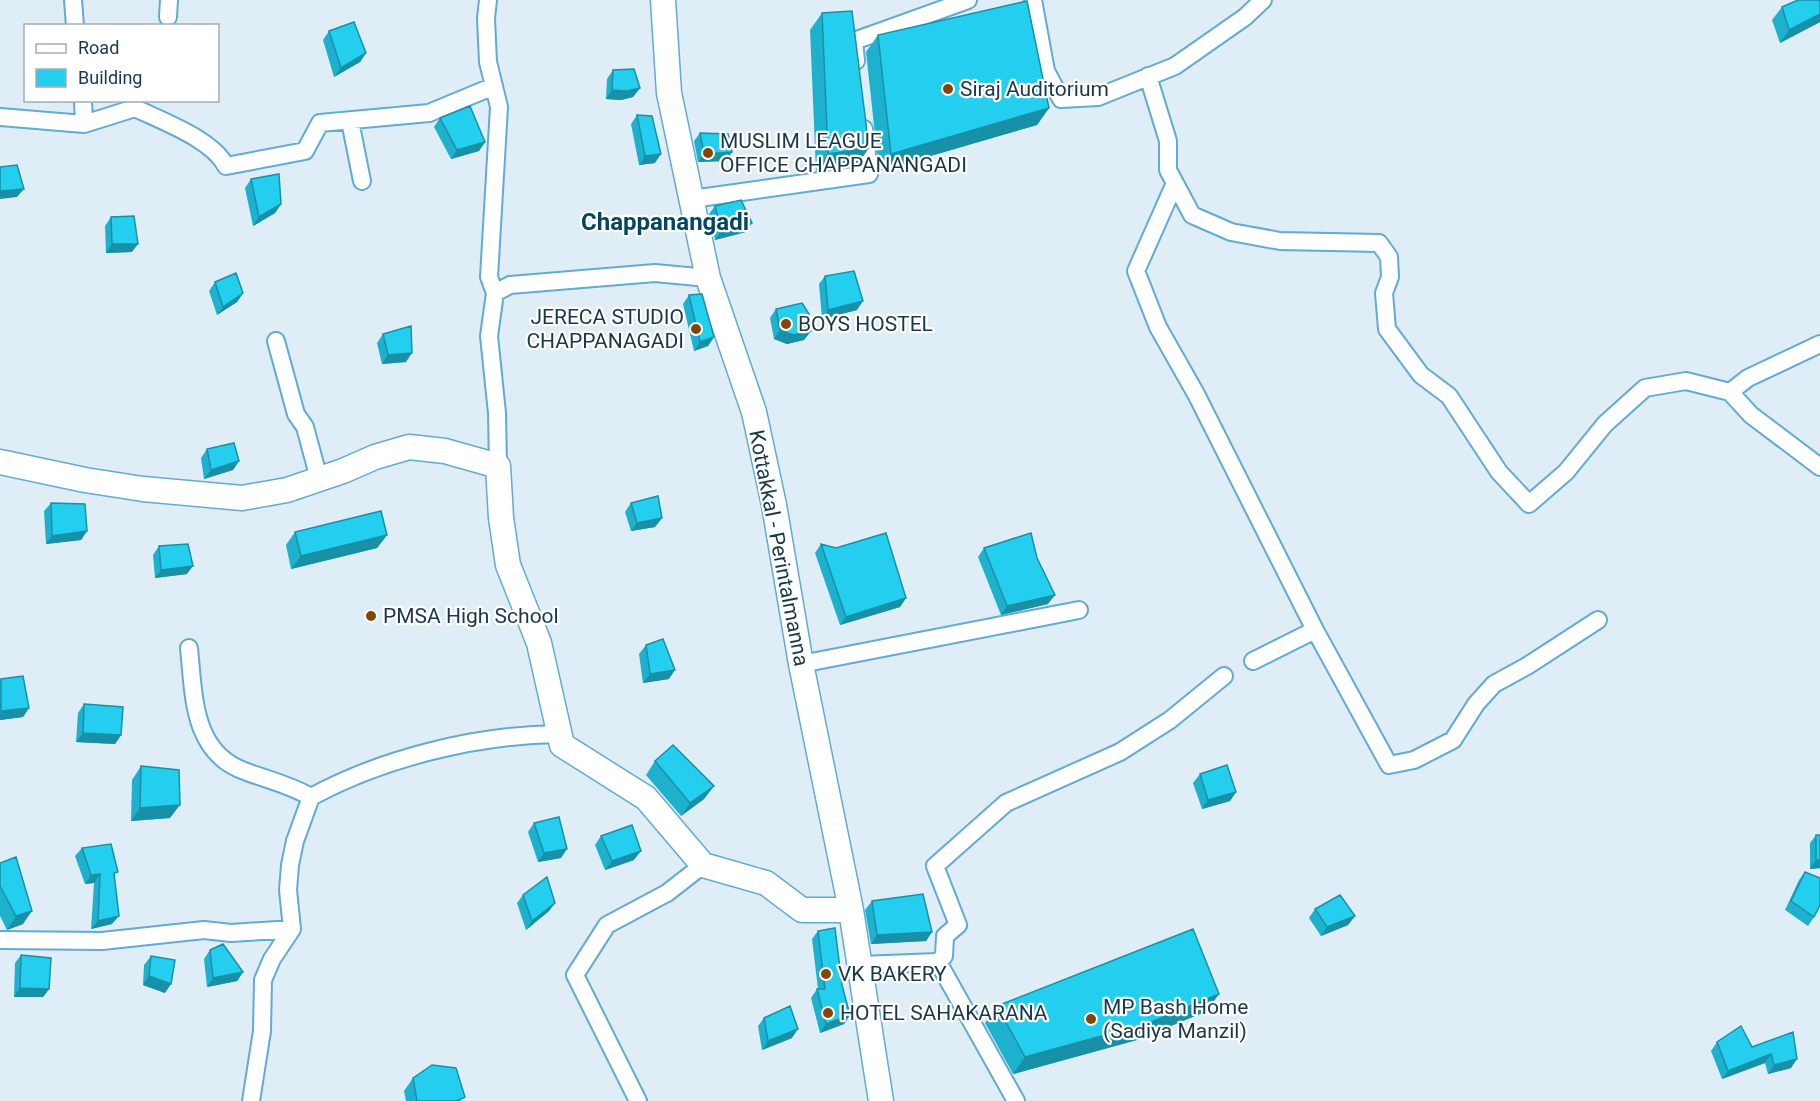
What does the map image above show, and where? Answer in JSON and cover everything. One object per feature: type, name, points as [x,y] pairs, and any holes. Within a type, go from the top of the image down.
[{"type":"street","points":[[73,0],[75,24]]},
{"type":"street","points":[[168,17],[170,0]]},
{"type":"street","points":[[488,0],[486,18],[488,62],[499,107],[489,277],[495,293],[489,336],[497,413],[501,518],[508,566],[539,642],[562,745],[646,798],[703,865],[766,883],[802,910],[851,910]]},
{"type":"street","name":"Kottakkal - Perintalmanna","points":[[663,0],[669,93],[708,278],[754,412],[774,504],[801,664],[851,910],[881,1101]]},
{"type":"street","points":[[858,74],[854,41],[968,0]]},
{"type":"street","points":[[1033,0],[1046,71],[1061,99],[1098,97],[1175,66],[1245,16],[1263,0]]},
{"type":"street","points":[[1148,76],[1168,141],[1168,170],[1192,215],[1231,232],[1300,242],[1379,243],[1389,257],[1390,277],[1384,293],[1387,329],[1421,375],[1449,396],[1499,472],[1529,504],[1566,472],[1605,424],[1645,388],[1686,381],[1730,392],[1751,415],[1820,466]]},
{"type":"street","points":[[0,117],[84,124],[135,108],[173,126],[220,154],[226,166],[305,151],[320,123],[429,113],[494,86]]},
{"type":"street","points":[[83,102],[84,124]]},
{"type":"street","points":[[692,199],[869,174],[862,107]]},
{"type":"street","points":[[350,122],[362,181]]},
{"type":"street","points":[[1175,183],[1136,271],[1158,327],[1196,393],[1315,630],[1389,765],[1414,760],[1453,740],[1476,704],[1494,684],[1527,666],[1598,620]]},
{"type":"street","points":[[495,293],[510,285],[655,273],[708,278]]},
{"type":"street","points":[[276,341],[296,414],[305,427],[319,479]]},
{"type":"street","points":[[1730,392],[1748,378],[1820,344]]},
{"type":"street","points":[[0,462],[85,480],[143,489],[242,498],[287,489],[409,447],[445,451],[498,466]]},
{"type":"street","points":[[801,664],[1079,610]]},
{"type":"street","points":[[1253,661],[1315,630]]},
{"type":"street","points":[[189,648],[195,711],[210,747],[222,761],[294,787],[311,797]]},
{"type":"street","points":[[860,965],[938,962],[944,956],[945,936],[958,925],[935,866],[1006,803],[1120,752],[1170,720],[1224,676]]},
{"type":"street","points":[[251,1101],[262,1031],[263,980],[272,959],[292,929],[288,890],[290,865],[295,841],[311,797],[350,776],[427,752],[528,734],[558,734]]},
{"type":"street","points":[[638,1101],[576,975],[607,925],[667,893],[703,865]]},
{"type":"street","points":[[0,940],[102,941],[204,930],[231,933],[292,929]]},
{"type":"street","points":[[938,962],[1017,1101]]},
{"type":"building","points":[[1798,0],[1820,0],[1820,14],[1789,30],[1782,7]]},
{"type":"building","name":"Siraj Auditorium","points":[[1027,1],[1049,108],[891,154],[878,35]]},
{"type":"building","points":[[852,11],[869,148],[828,154],[822,13]]},
{"type":"building","points":[[354,22],[366,53],[341,68],[329,31]]},
{"type":"building","points":[[634,69],[640,88],[627,91],[612,90],[613,70]]},
{"type":"building","points":[[470,106],[485,142],[457,150],[440,118]]},
{"type":"building","points":[[637,115],[652,116],[661,154],[645,156]]},
{"type":"building","points":[[700,133],[728,134],[732,152],[704,154]]},
{"type":"building","points":[[17,165],[24,189],[0,191],[0,167]]},
{"type":"building","points":[[279,174],[281,204],[259,217],[251,179]]},
{"type":"building","points":[[741,200],[752,223],[721,231],[715,206]]},
{"type":"building","points":[[134,216],[138,244],[112,244],[111,217]]},
{"type":"building","points":[[854,271],[863,301],[828,310],[825,276]]},
{"type":"building","points":[[236,273],[243,293],[223,307],[215,282]]},
{"type":"building","points":[[702,294],[714,337],[700,342],[689,295]]},
{"type":"building","points":[[802,303],[809,314],[811,331],[793,335],[780,330],[776,309]]},
{"type":"building","points":[[411,326],[412,353],[388,355],[383,334]]},
{"type":"building","points":[[234,443],[239,461],[211,470],[207,449]]},
{"type":"building","points":[[658,496],[662,518],[637,523],[631,503]]},
{"type":"building","points":[[51,503],[85,504],[87,531],[52,536]]},
{"type":"building","points":[[381,511],[387,535],[301,556],[295,532]]},
{"type":"building","points":[[886,533],[906,598],[846,617],[821,544],[836,548]]},
{"type":"building","points":[[1031,533],[1037,558],[1055,595],[1007,606],[984,548]]},
{"type":"building","points":[[188,544],[193,566],[161,570],[159,546]]},
{"type":"building","points":[[663,639],[675,670],[650,674],[646,645]]},
{"type":"building","points":[[23,676],[29,708],[1,711],[1,679]]},
{"type":"building","points":[[84,704],[123,707],[121,735],[83,733]]},
{"type":"building","points":[[673,745],[714,786],[690,803],[655,761]]},
{"type":"building","points":[[1227,765],[1236,792],[1208,800],[1200,774]]},
{"type":"building","points":[[141,766],[179,770],[180,805],[140,808]]},
{"type":"building","points":[[559,817],[567,849],[544,853],[534,823]]},
{"type":"building","points":[[632,825],[641,851],[612,861],[601,836]]},
{"type":"building","points":[[1816,835],[1820,835],[1820,860],[1816,860]]},
{"type":"building","points":[[111,844],[118,872],[114,873],[119,916],[98,921],[100,874],[91,875],[82,848]]},
{"type":"building","points":[[16,857],[32,911],[16,916],[0,886],[0,863]]},
{"type":"building","points":[[1805,872],[1820,878],[1820,905],[1814,917],[1791,901]]},
{"type":"building","points":[[547,877],[555,903],[532,921],[523,895]]},
{"type":"building","points":[[923,894],[932,932],[877,935],[872,901]]},
{"type":"building","points":[[1340,895],[1355,916],[1327,927],[1315,909]]},
{"type":"building","points":[[835,928],[842,985],[850,1015],[826,1024],[817,989],[825,989],[818,931]]},
{"type":"building","name":"MP Bash Home (Sadiya Manzil)","points":[[1193,929],[1219,994],[1149,1023],[1025,1057],[997,1006]]},
{"type":"building","points":[[223,944],[243,972],[213,978],[210,950]]},
{"type":"building","points":[[21,955],[51,958],[49,989],[20,988]]},
{"type":"building","points":[[151,956],[175,960],[171,984],[149,976]]},
{"type":"building","points":[[790,1006],[798,1029],[768,1041],[764,1018]]},
{"type":"building","points":[[1741,1026],[1752,1047],[1793,1032],[1797,1059],[1774,1065],[1771,1054],[1728,1071],[1717,1042]]},
{"type":"building","points":[[432,1065],[456,1068],[465,1097],[456,1101],[417,1101],[413,1078]]},
{"type":"place","name":"Siraj Auditorium","points":[[948,89]]},
{"type":"place","name":"MUSLIM LEAGUE OFFICE CHAPPANANGADI","points":[[708,153]]},
{"type":"place","name":"BOYS HOSTEL","points":[[786,324]]},
{"type":"place","name":"JERECA STUDIO CHAPPANAGADI","points":[[696,329]]},
{"type":"place","name":"PMSA High School","points":[[371,616]]},
{"type":"place","name":"VK BAKERY","points":[[826,974]]},
{"type":"place","name":"HOTEL SAHAKARANA","points":[[828,1013]]},
{"type":"place","name":"MP Bash Home (Sadiya Manzil)","points":[[1091,1019]]},
{"type":"district","name":"Chappanangadi","points":[[665,222]]}]
